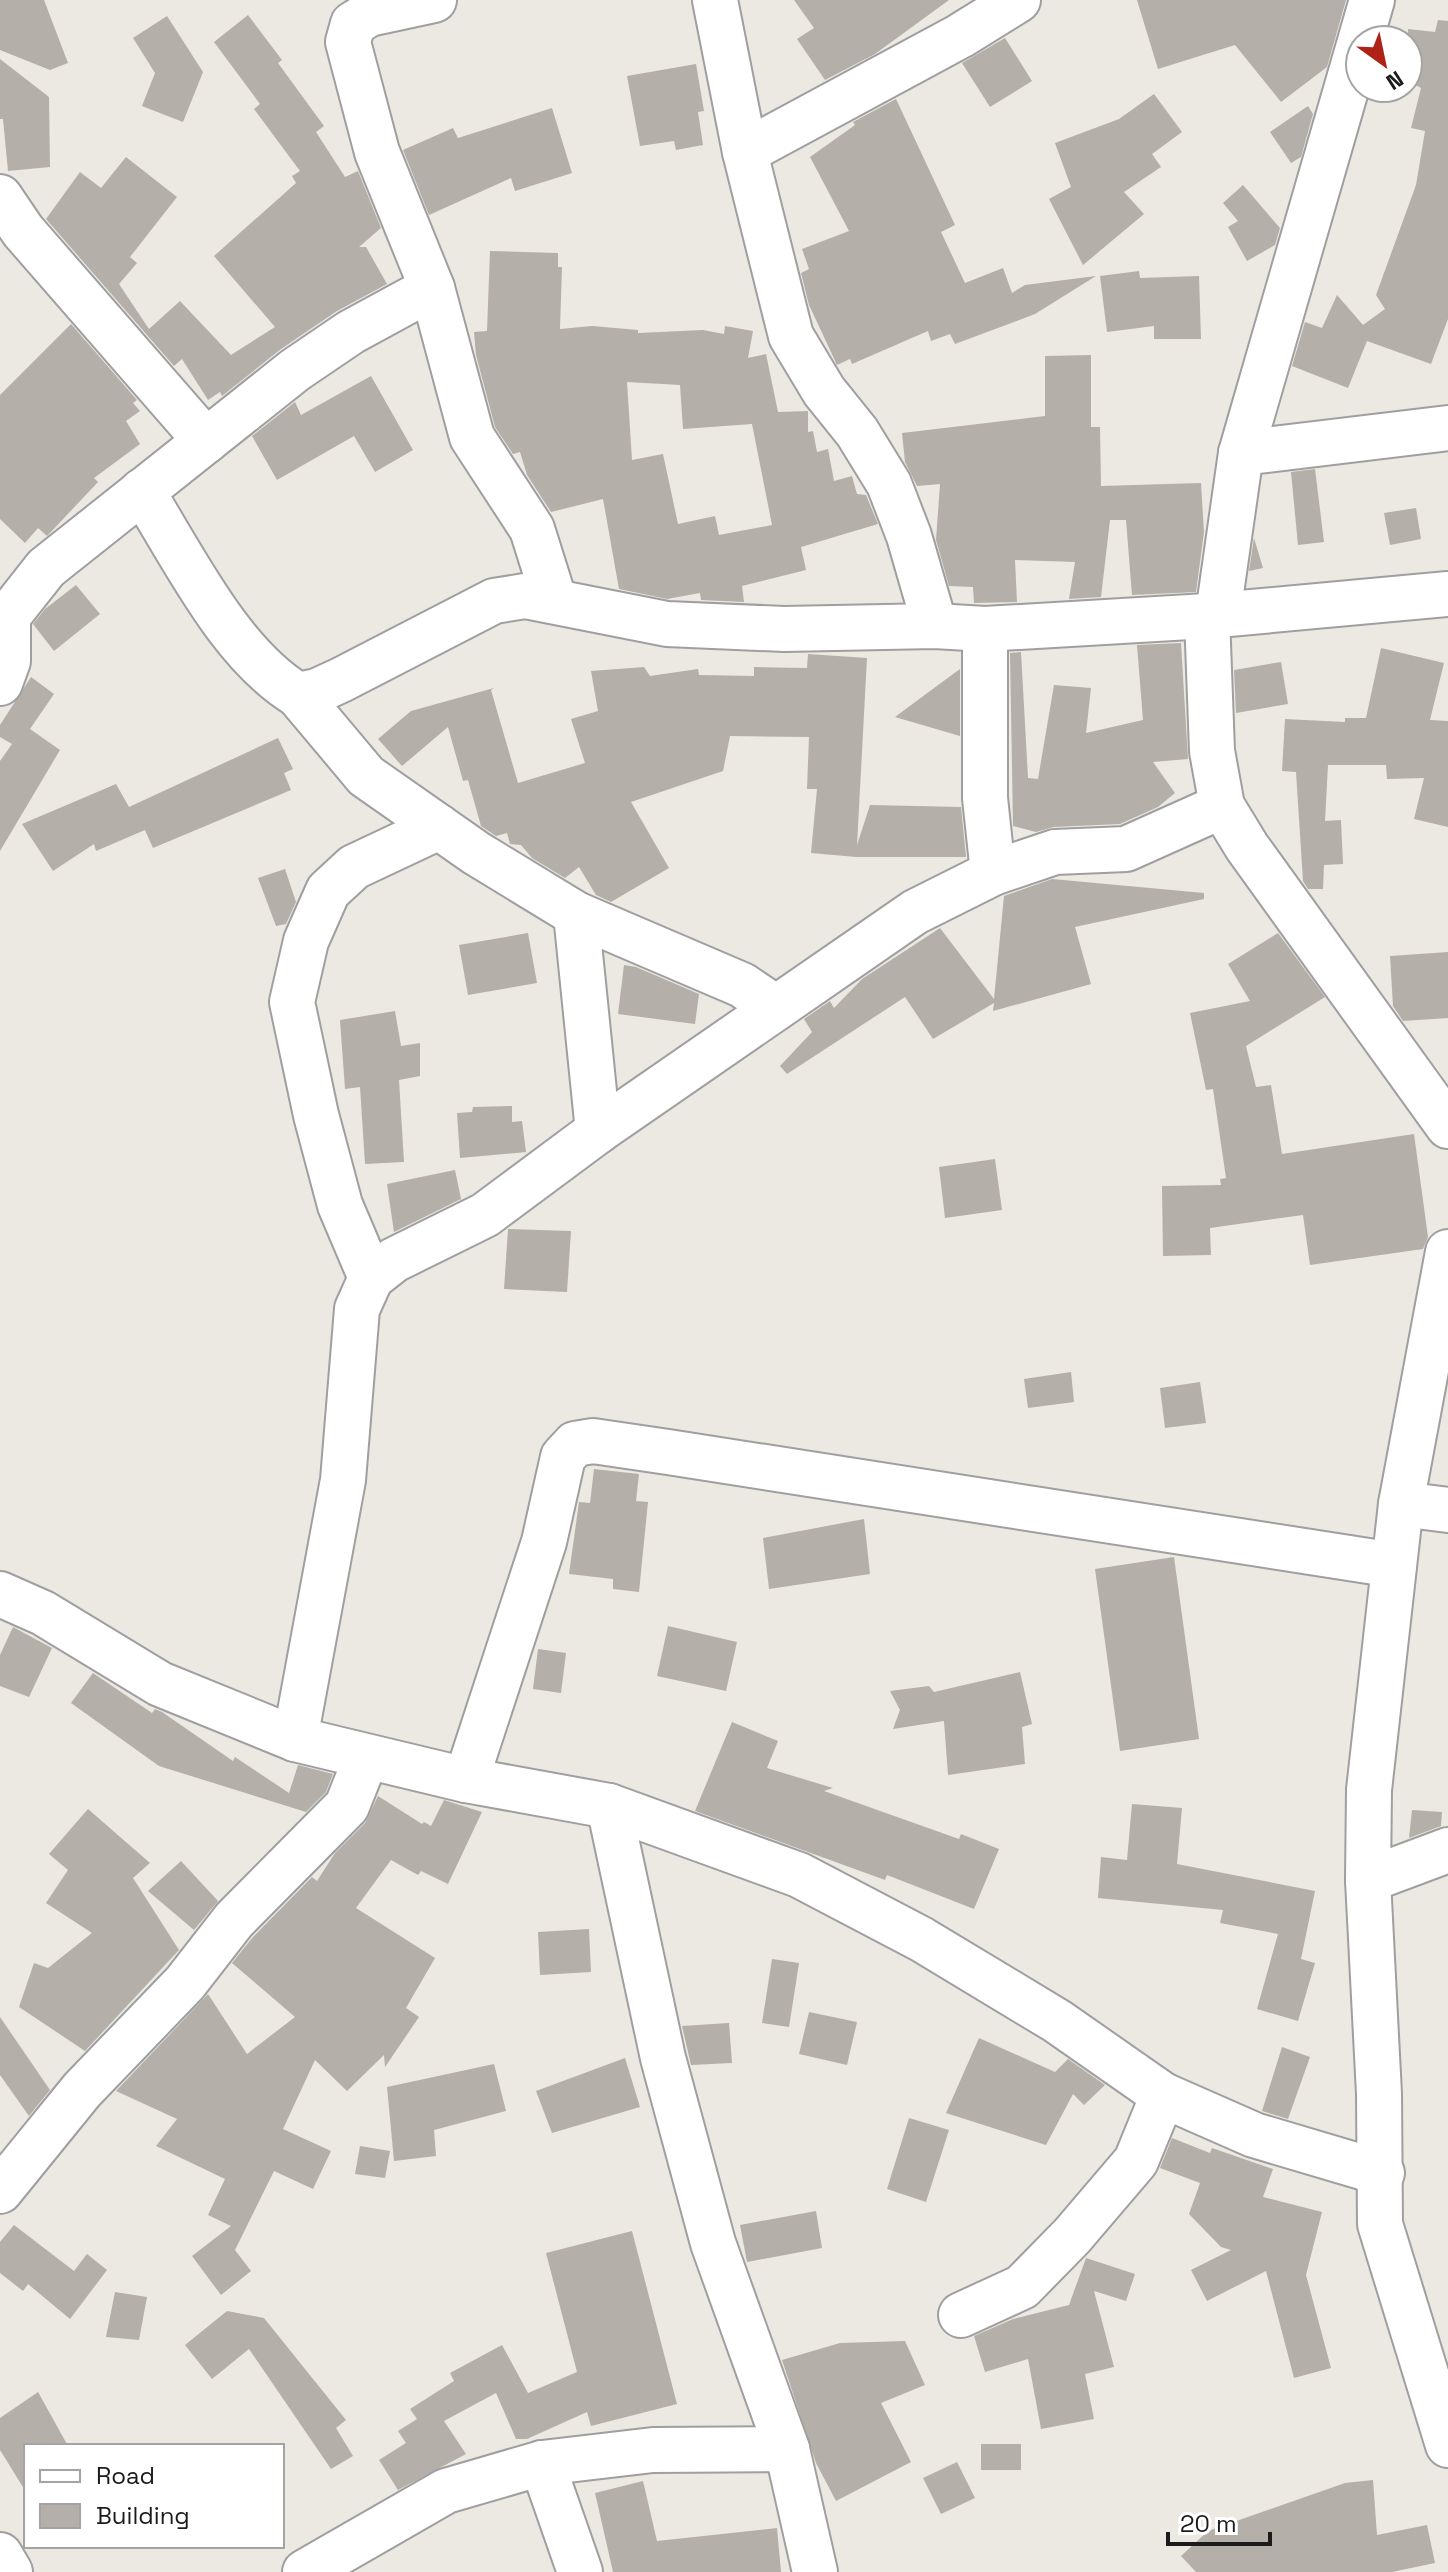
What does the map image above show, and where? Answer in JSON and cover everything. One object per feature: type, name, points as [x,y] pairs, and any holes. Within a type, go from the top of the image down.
[{"type":"street","points":[[434,0],[369,14],[353,24],[348,42],[377,152],[432,288],[472,437],[532,529],[554,599]]},
{"type":"street","points":[[715,0],[745,152],[791,336],[824,391],[857,432],[889,484],[909,536],[935,626]]},
{"type":"street","points":[[745,152],[960,36],[1018,0]]},
{"type":"street","points":[[1372,0],[1241,453],[1213,615],[1212,751],[1222,806],[1247,847],[1448,1126]]},
{"type":"street","points":[[0,197],[23,231],[206,441]]},
{"type":"street","points":[[3,656],[8,616],[16,602],[46,568],[295,370],[351,332],[432,288]]},
{"type":"street","points":[[1241,453],[1448,428]]},
{"type":"street","points":[[142,491],[230,629],[273,680],[298,695],[366,776],[439,827],[576,914],[742,985],[776,1008]]},
{"type":"street","points":[[298,695],[341,680],[494,601],[525,596],[554,599],[667,624],[784,629],[935,626],[985,629],[1213,615],[1448,594]]},
{"type":"street","points":[[985,629],[985,798],[993,873]]},
{"type":"street","points":[[295,1739],[343,1480],[357,1309],[371,1278],[394,1260],[485,1215],[598,1131],[915,912],[993,873],[1055,852],[1126,849],[1222,806]]},
{"type":"street","points":[[371,1278],[340,1205],[316,1115],[292,1002],[306,941],[328,891],[354,867],[439,827]]},
{"type":"street","points":[[576,914],[598,1131]]},
{"type":"street","points":[[1448,1252],[1401,1504],[1369,1790],[1368,1880],[1382,2173],[1380,2224],[1448,2445]]},
{"type":"street","points":[[466,1780],[544,1542],[563,1457],[575,1444],[593,1441],[668,1452],[1394,1565]]},
{"type":"street","points":[[1401,1504],[1448,1510]]},
{"type":"street","points":[[0,1594],[43,1613],[160,1684],[295,1739],[466,1780],[609,1806],[799,1875],[921,1939],[1057,2021],[1163,2095],[1254,2135],[1382,2173]]},
{"type":"street","points":[[0,2191],[82,2090],[185,1983],[234,1920],[347,1806],[366,1758]]},
{"type":"street","points":[[609,1806],[663,2058],[713,2243],[787,2449],[815,2572]]},
{"type":"street","points":[[1368,1880],[1448,1850]]},
{"type":"street","points":[[961,2315],[1022,2287],[1072,2236],[1136,2161],[1163,2095]]},
{"type":"street","points":[[305,2572],[446,2491],[542,2463],[653,2450],[787,2449]]},
{"type":"street","points":[[542,2463],[580,2572]]},
{"type":"street","points":[[0,2555],[10,2572]]},
{"type":"building","points":[[0,0],[44,0],[68,63],[50,70],[0,50]]},
{"type":"building","points":[[794,0],[949,0],[875,54],[825,80],[797,39],[814,28]]},
{"type":"building","points":[[1137,0],[1346,0],[1327,67],[1281,102],[1235,45],[1158,69]]},
{"type":"building","points":[[248,15],[282,60],[278,63],[324,126],[316,132],[345,177],[358,171],[381,228],[359,247],[366,247],[387,284],[337,311],[281,349],[222,396],[220,392],[208,400],[182,359],[174,366],[46,219],[80,172],[101,188],[126,157],[177,197],[130,257],[137,263],[119,284],[149,329],[180,301],[231,355],[275,327],[214,256],[296,183],[292,176],[300,171],[254,109],[260,104],[214,42]]},
{"type":"building","points":[[167,16],[203,72],[183,122],[142,106],[155,73],[133,38]]},
{"type":"building","points":[[1438,20],[1448,21],[1448,319],[1431,364],[1367,341],[1348,388],[1292,366],[1305,322],[1322,328],[1337,295],[1363,325],[1385,309],[1376,295],[1416,185],[1425,131],[1411,128],[1417,104],[1424,104],[1424,31],[1435,32]]},
{"type":"building","points":[[1005,38],[1032,81],[990,107],[962,63]]},
{"type":"building","points":[[0,59],[49,97],[50,167],[8,171],[3,119],[0,119]]},
{"type":"building","points":[[696,64],[704,111],[698,112],[703,145],[676,150],[674,141],[640,146],[627,76]]},
{"type":"building","points":[[1154,94],[1182,132],[1152,154],[1161,167],[1124,192],[1144,214],[1083,265],[1049,199],[1071,187],[1055,143],[1119,119]]},
{"type":"building","points":[[896,99],[955,225],[941,232],[965,283],[1003,268],[1012,293],[1025,285],[1096,276],[1035,314],[955,344],[950,334],[931,341],[928,331],[852,364],[850,359],[837,365],[809,305],[801,273],[809,269],[802,249],[849,231],[810,157],[855,125],[853,122]]},
{"type":"building","points":[[1308,106],[1313,114],[1301,157],[1291,163],[1270,132]]},
{"type":"building","points":[[552,108],[572,173],[515,191],[511,178],[429,215],[403,150],[453,128],[458,138]]},
{"type":"building","points":[[1243,185],[1280,228],[1275,245],[1247,261],[1228,227],[1238,221],[1223,203]]},
{"type":"building","points":[[490,251],[558,253],[558,267],[562,267],[560,329],[592,326],[638,330],[638,333],[703,330],[724,334],[725,326],[753,331],[748,358],[766,354],[778,412],[808,411],[808,432],[813,431],[817,452],[828,449],[834,481],[852,476],[857,494],[866,495],[878,524],[801,547],[806,570],[742,586],[744,602],[701,600],[700,593],[667,599],[619,589],[603,499],[551,512],[527,475],[520,452],[513,454],[495,427],[476,355],[474,332],[487,331]],"holes":[[[627,382],[680,385],[683,429],[752,424],[772,525],[719,535],[715,516],[678,524],[663,454],[632,460]]]},
{"type":"building","points":[[1139,271],[1140,278],[1199,276],[1201,339],[1154,339],[1154,326],[1107,332],[1100,276]]},
{"type":"building","points":[[71,324],[137,400],[133,403],[140,411],[126,421],[140,444],[94,478],[98,482],[47,536],[38,528],[25,543],[0,519],[0,395]]},
{"type":"building","points":[[1091,355],[1091,427],[1100,427],[1101,486],[1201,483],[1204,532],[1196,592],[1132,595],[1126,520],[1110,520],[1101,597],[1069,599],[1075,562],[1015,560],[1017,602],[974,603],[973,587],[949,586],[936,540],[940,484],[917,486],[905,462],[902,433],[1045,416],[1045,356]]},
{"type":"building","points":[[371,376],[413,450],[375,472],[354,436],[277,480],[252,436],[295,402],[301,415]]},
{"type":"building","points":[[1315,469],[1324,542],[1298,545],[1291,472]]},
{"type":"building","points":[[1416,508],[1421,539],[1390,545],[1384,513]]},
{"type":"building","points":[[1254,538],[1263,568],[1249,571]]},
{"type":"building","points":[[76,585],[100,614],[54,651],[33,624],[45,609]]},
{"type":"building","points":[[1181,643],[1188,759],[1153,762],[1175,793],[1158,807],[1120,824],[1054,827],[1036,832],[1013,826],[1010,653],[1021,652],[1028,778],[1038,779],[1054,685],[1091,688],[1086,733],[1143,720],[1137,645]]},
{"type":"building","points":[[1381,648],[1444,663],[1430,720],[1448,721],[1448,827],[1414,819],[1424,778],[1387,779],[1386,765],[1328,765],[1325,821],[1341,820],[1343,864],[1324,865],[1323,889],[1308,889],[1303,881],[1296,772],[1282,771],[1285,719],[1345,722],[1345,718],[1366,718]]},
{"type":"building","points":[[808,654],[867,658],[857,845],[870,805],[961,807],[966,857],[856,857],[811,853],[817,789],[807,789],[809,737],[730,736],[723,771],[631,802],[669,868],[611,902],[596,895],[579,867],[565,878],[532,858],[521,845],[510,844],[507,833],[496,836],[481,826],[468,780],[463,781],[448,727],[402,766],[378,739],[411,711],[494,688],[491,690],[518,783],[585,763],[571,719],[598,711],[591,671],[644,667],[650,676],[698,669],[699,675],[754,676],[754,667],[807,668]]},
{"type":"building","points":[[1281,662],[1288,704],[1236,713],[1234,670]]},
{"type":"building","points":[[960,669],[960,736],[895,717],[930,691]]},
{"type":"building","points":[[31,677],[54,694],[30,729],[60,750],[0,851],[0,761],[12,744],[0,737],[0,725]]},
{"type":"building","points":[[278,738],[293,769],[284,773],[291,790],[153,848],[145,830],[96,851],[94,844],[53,871],[22,824],[116,784],[129,807]]},
{"type":"building","points":[[285,869],[296,902],[286,924],[276,926],[258,878]]},
{"type":"building","points":[[1052,879],[1204,893],[1204,899],[1075,927],[1091,984],[993,1011],[994,1003],[933,1039],[905,997],[787,1074],[780,1066],[812,1032],[804,1019],[830,1001],[834,1008],[862,979],[940,928],[994,999],[1004,896]]},
{"type":"building","points":[[528,933],[537,983],[468,995],[459,945]]},
{"type":"building","points":[[1278,933],[1325,997],[1246,1046],[1256,1087],[1271,1085],[1282,1154],[1414,1134],[1428,1237],[1423,1249],[1310,1265],[1303,1215],[1210,1228],[1211,1255],[1163,1256],[1162,1186],[1221,1185],[1220,1179],[1226,1178],[1213,1089],[1206,1090],[1190,1013],[1250,1001],[1228,964]]},
{"type":"building","points":[[1448,952],[1448,1018],[1403,1021],[1393,1006],[1390,956]]},
{"type":"building","points":[[624,965],[636,967],[699,994],[695,1024],[618,1014]]},
{"type":"building","points":[[395,1011],[401,1046],[420,1043],[420,1076],[399,1080],[404,1162],[365,1164],[360,1087],[345,1089],[340,1020]]},
{"type":"building","points":[[512,1106],[512,1122],[522,1121],[526,1152],[460,1158],[457,1113],[472,1112],[473,1107]]},
{"type":"building","points":[[995,1159],[1002,1210],[945,1218],[939,1167]]},
{"type":"building","points":[[455,1170],[461,1199],[394,1232],[387,1184]]},
{"type":"building","points":[[508,1229],[571,1231],[567,1292],[504,1289]]},
{"type":"building","points":[[1071,1372],[1074,1402],[1028,1408],[1024,1379]]},
{"type":"building","points":[[1200,1382],[1206,1423],[1165,1428],[1160,1388]]},
{"type":"building","points":[[594,1469],[639,1474],[636,1501],[648,1502],[639,1592],[613,1589],[613,1579],[569,1574],[579,1502],[590,1503]]},
{"type":"building","points":[[864,1519],[870,1574],[769,1589],[763,1538]]},
{"type":"building","points":[[1174,1557],[1199,1739],[1120,1751],[1095,1569]]},
{"type":"building","points":[[668,1626],[737,1642],[726,1691],[657,1676]]},
{"type":"building","points":[[13,1627],[52,1648],[29,1697],[0,1686],[0,1655]]},
{"type":"building","points":[[538,1649],[566,1653],[561,1693],[533,1689]]},
{"type":"building","points":[[1020,1672],[1032,1724],[1022,1727],[1025,1764],[948,1775],[944,1721],[893,1729],[900,1710],[890,1691],[929,1686],[934,1692]]},
{"type":"building","points":[[93,1673],[152,1713],[155,1709],[162,1712],[233,1761],[235,1757],[289,1793],[298,1765],[333,1774],[326,1792],[306,1812],[159,1766],[71,1703]]},
{"type":"building","points":[[732,1722],[778,1741],[767,1768],[833,1788],[824,1791],[959,1839],[961,1834],[999,1849],[974,1909],[887,1875],[885,1880],[695,1811]]},
{"type":"building","points":[[378,1796],[422,1824],[431,1826],[444,1800],[482,1812],[448,1884],[421,1871],[418,1875],[391,1860],[356,1908],[435,1958],[406,2008],[419,2017],[385,2067],[384,2055],[347,2091],[315,2060],[283,2129],[331,2151],[313,2189],[274,2171],[235,2250],[251,2271],[221,2295],[192,2256],[231,2226],[208,2215],[225,2179],[156,2146],[177,2119],[116,2091],[208,1994],[247,2054],[295,2017],[232,1963],[312,1877],[317,1881],[335,1853],[365,1823]]},
{"type":"building","points":[[1132,1804],[1182,1808],[1177,1864],[1315,1891],[1301,1959],[1315,1963],[1298,2021],[1257,2009],[1278,1934],[1220,1923],[1223,1910],[1098,1898],[1101,1857],[1127,1860]]},
{"type":"building","points":[[88,1809],[150,1863],[133,1878],[179,1950],[85,2051],[19,2007],[34,1963],[48,1968],[92,1933],[46,1903],[68,1870],[49,1854]]},
{"type":"building","points":[[1412,1810],[1442,1812],[1441,1826],[1409,1838]]},
{"type":"building","points":[[181,1861],[218,1901],[194,1930],[148,1891]]},
{"type":"building","points":[[589,1929],[591,1972],[540,1975],[538,1932]]},
{"type":"building","points":[[772,1959],[799,1963],[789,2027],[762,2023]]},
{"type":"building","points":[[809,2012],[857,2022],[847,2065],[799,2054]]},
{"type":"building","points":[[0,2017],[50,2090],[29,2116],[0,2075]]},
{"type":"building","points":[[729,2023],[732,2063],[691,2065],[682,2026]]},
{"type":"building","points":[[979,2038],[1055,2072],[1068,2059],[1105,2085],[1084,2105],[1073,2094],[1046,2145],[946,2113]]},
{"type":"building","points":[[1282,2047],[1310,2057],[1288,2119],[1262,2111]]},
{"type":"building","points":[[625,2058],[640,2107],[552,2133],[536,2091]]},
{"type":"building","points":[[494,2064],[506,2111],[434,2130],[436,2156],[394,2161],[387,2087]]},
{"type":"building","points":[[909,2118],[949,2130],[926,2202],[887,2189]]},
{"type":"building","points":[[1172,2138],[1210,2153],[1212,2148],[1273,2169],[1263,2197],[1322,2212],[1306,2275],[1331,2368],[1294,2378],[1266,2271],[1207,2301],[1191,2270],[1231,2250],[1221,2247],[1189,2214],[1200,2183],[1160,2168]]},
{"type":"building","points":[[360,2146],[390,2151],[385,2178],[355,2174]]},
{"type":"building","points":[[816,2211],[822,2248],[747,2262],[740,2225]]},
{"type":"building","points":[[14,2225],[74,2271],[87,2254],[107,2270],[70,2319],[28,2284],[23,2291],[0,2273],[0,2242]]},
{"type":"building","points":[[632,2231],[677,2404],[591,2426],[587,2412],[527,2439],[516,2439],[496,2393],[444,2421],[466,2454],[398,2490],[379,2460],[406,2443],[398,2431],[417,2419],[410,2409],[454,2381],[450,2373],[502,2345],[528,2393],[577,2372],[546,2253]]},
{"type":"building","points":[[1086,2258],[1135,2274],[1126,2301],[1094,2291],[1114,2367],[1085,2374],[1094,2419],[1041,2429],[1028,2359],[985,2372],[974,2336],[1013,2319],[1069,2305]]},
{"type":"building","points":[[115,2292],[147,2297],[139,2340],[106,2337]]},
{"type":"building","points":[[227,2311],[264,2318],[346,2420],[336,2428],[353,2456],[331,2469],[249,2349],[212,2379],[185,2345]]},
{"type":"building","points":[[905,2341],[925,2385],[881,2403],[911,2462],[836,2501],[816,2463],[782,2360],[840,2343]]},
{"type":"building","points":[[38,2392],[67,2444],[24,2444],[24,2489],[0,2450],[0,2418]]},
{"type":"building","points":[[981,2444],[1021,2444],[1021,2470],[981,2470]]},
{"type":"building","points":[[957,2462],[975,2498],[941,2514],[923,2478]]},
{"type":"building","points":[[1373,2480],[1377,2535],[1427,2525],[1435,2563],[1392,2572],[1196,2572],[1181,2556],[1208,2531],[1345,2483]]},
{"type":"building","points":[[643,2481],[657,2541],[777,2528],[781,2572],[613,2572],[595,2493]]}]
